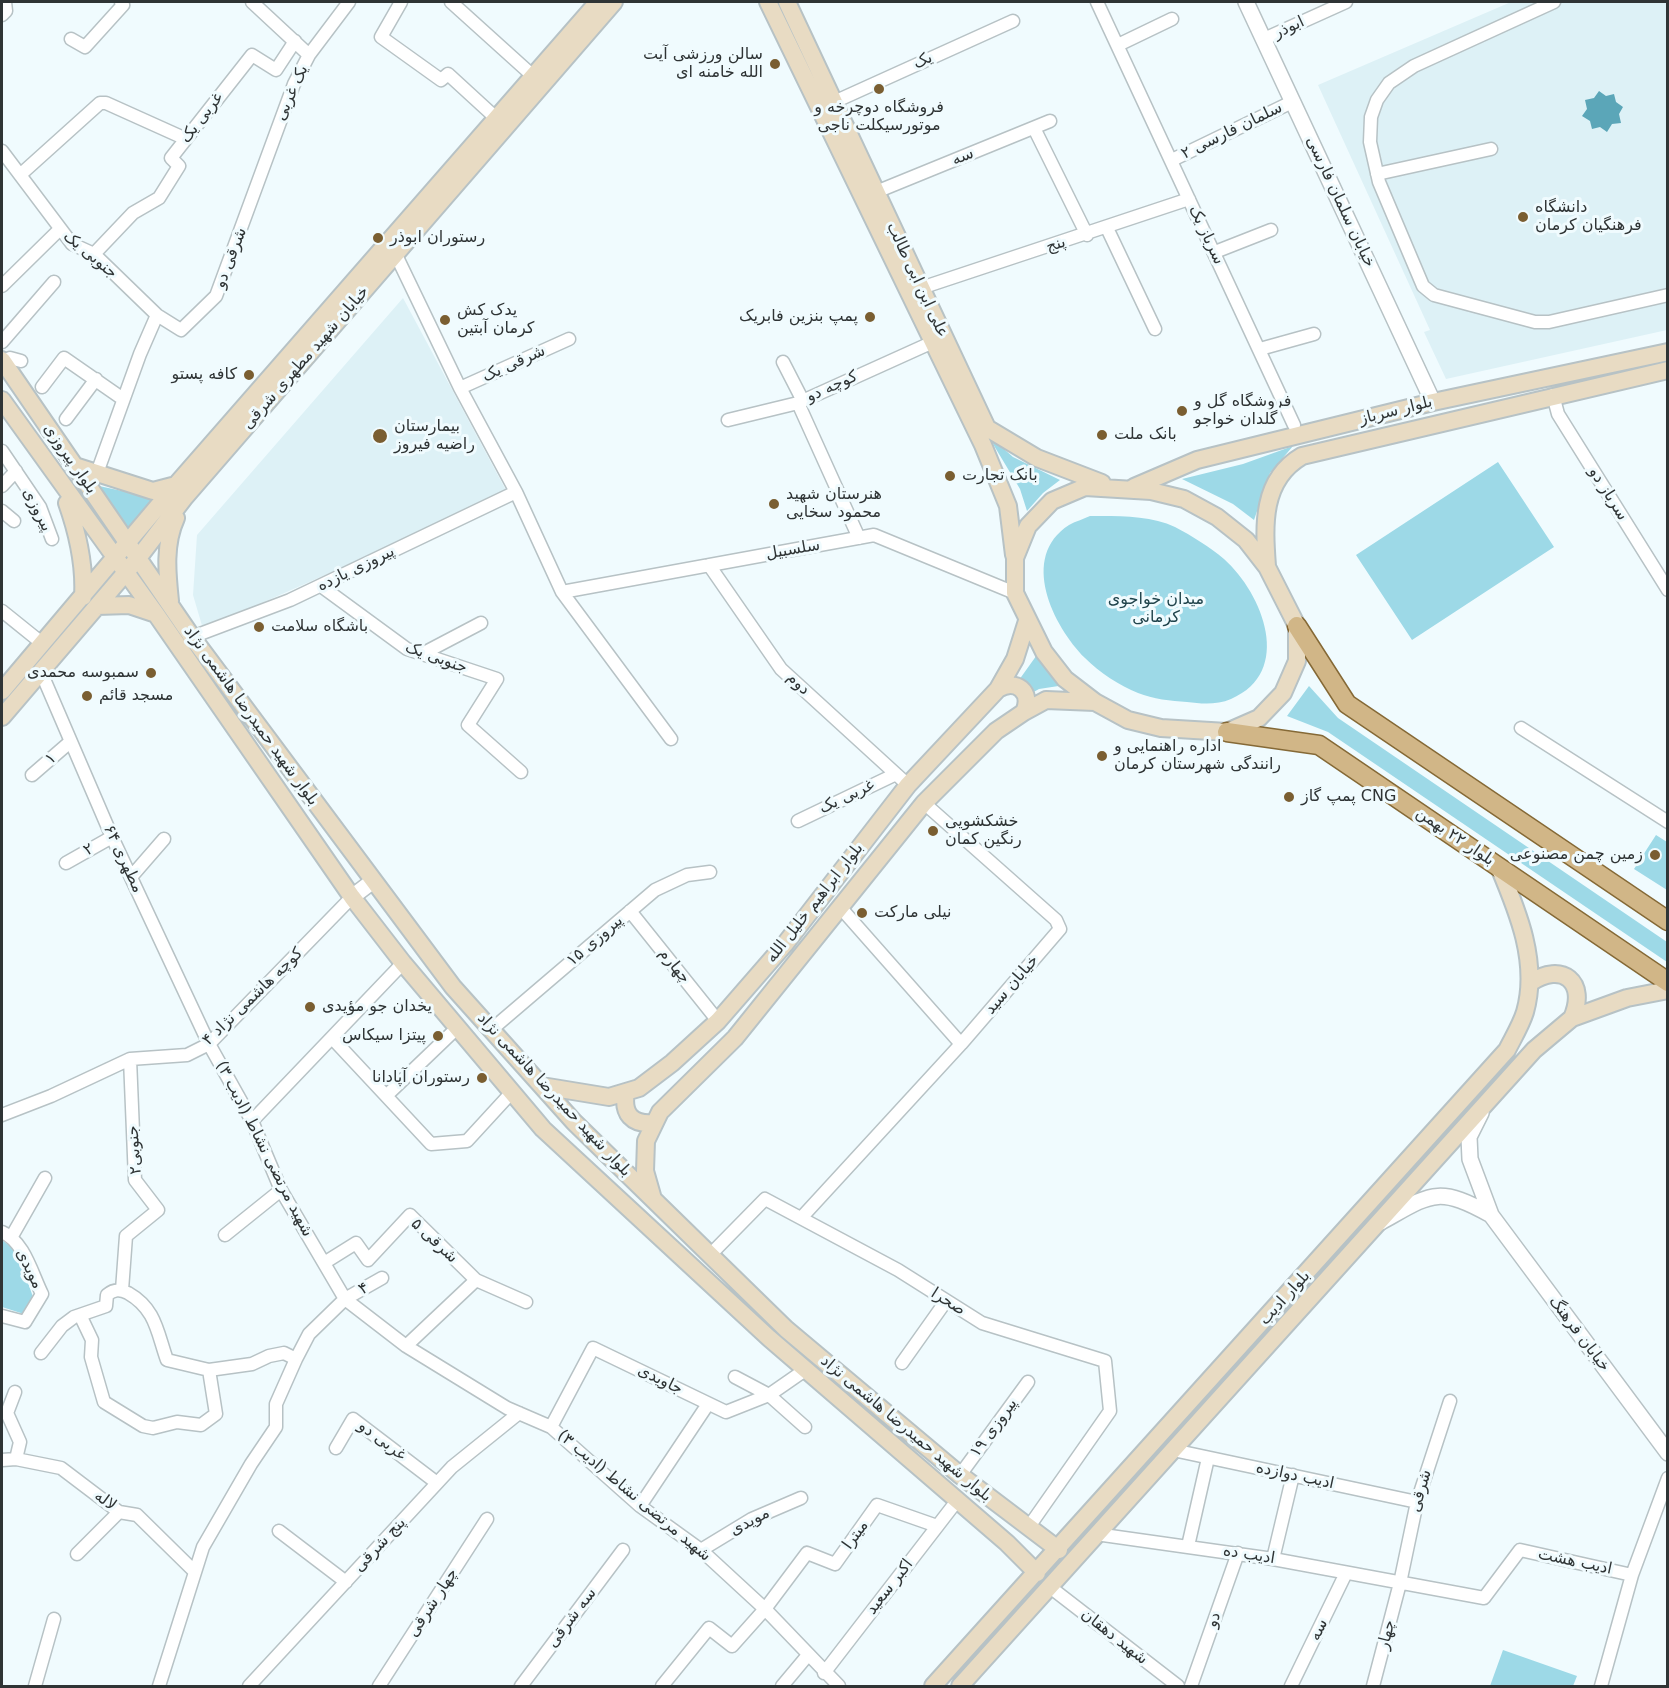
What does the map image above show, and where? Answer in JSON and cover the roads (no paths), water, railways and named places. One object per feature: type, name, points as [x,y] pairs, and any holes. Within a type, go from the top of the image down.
[{"type":"main road","name":"خیابان شهید مطهری شرقی","points":[[2,717],[41,672],[128,542],[181,491],[396,255],[614,2]]},
{"type":"main road","name":"علی ابن ابی طالب","points":[[768,2],[983,445],[1008,506],[1015,558]]},
{"type":"main road","name":"علی ابن ابی طالب","points":[[787,2],[987,428],[1008,442],[1062,470],[1124,489]]},
{"type":"main road","name":"خیابان شهید مطهری شرقی","points":[[2,691],[43,644],[125,574],[139,557],[181,491],[533,76],[591,4]]},
{"type":"main road","name":"بلوار سرباز","points":[[1124,489],[1197,460],[1433,402],[1668,352]]},
{"type":"main road","name":"بلوار پیروزی","points":[[2,362],[139,557]]},
{"type":"main road","name":"بلوار سرباز","points":[[1267,567],[1264,530],[1268,498],[1285,470],[1297,459],[1553,395],[1668,369]]},
{"type":"main road","name":"بلوار پیروزی","points":[[2,400],[125,574]]},
{"type":"main road","points":[[73,463],[153,491],[181,491],[169,533],[163,610],[90,602],[76,528],[57,480],[73,463]]},
{"type":"main road","points":[[1297,626],[1297,661],[1284,693],[1259,718],[1227,732],[1161,728],[1128,720],[1095,702],[1065,679],[1044,652],[1015,593],[1015,558],[1028,526],[1052,501],[1084,487],[1151,490],[1184,499],[1217,517],[1246,540],[1267,567],[1297,626],[1347,704],[1668,921]]},
{"type":"main road","name":"بلوار شهید حمیدرضا هاشمی نژاد","points":[[139,557],[163,610],[352,897],[404,963],[543,1129],[806,1370],[956,1502],[1007,1543],[1037,1573]]},
{"type":"main road","name":"بلوار شهید حمیدرضا هاشمی نژاد","points":[[125,574],[192,637],[453,987],[574,1122],[786,1329],[960,1475],[1059,1550]]},
{"type":"main road","name":"بلوار ابراهیم خلیل الله","points":[[542,1086],[609,1097],[639,1088],[672,1063],[718,1021],[785,944],[902,780],[998,689],[1015,659],[1027,621]]},
{"type":"main road","points":[[998,689],[1014,684],[1022,688],[1027,695],[1024,712]]},
{"type":"main road","name":"بلوار ابراهیم خلیل الله","points":[[653,1200],[645,1171],[646,1141],[660,1112],[735,1038],[924,803],[996,731],[1024,712],[1046,700],[1095,702]]},
{"type":"main road","name":"بلوار ۲۲ بهمن","points":[[1227,732],[1319,745],[1668,982]]},
{"type":"main road","name":"بلوار ادیب","points":[[933,1686],[1059,1550],[1508,1050],[1525,1013],[1530,983],[1525,942],[1517,910],[1499,867]]},
{"type":"main road","points":[[1530,983],[1545,973],[1562,974],[1575,985],[1580,1002],[1572,1018]]},
{"type":"main road","name":"بلوار ادیب","points":[[960,1686],[1534,1050],[1572,1018],[1627,998],[1668,990]]},
{"type":"main road","points":[[626,1092],[623,1105],[629,1117],[641,1124],[654,1123]]},
{"type":"street","points":[[71,39],[85,48],[123,5],[121,2]]},
{"type":"street","points":[[252,2],[309,55]]},
{"type":"street","name":"یک غربی","points":[[256,194],[275,131],[309,55],[349,2]]},
{"type":"street","points":[[401,2],[381,37],[441,80],[448,74],[496,118]]},
{"type":"street","points":[[451,2],[533,76]]},
{"type":"street","name":"سرباز یک","points":[[1097,2],[1294,425]]},
{"type":"street","name":"خیابان سلمان فارسی","points":[[1246,2],[1433,402]]},
{"type":"street","name":"ابوذر","points":[[1264,39],[1346,2]]},
{"type":"street","points":[[1554,2],[1414,66],[1389,83],[1377,100],[1371,117],[1370,142],[1377,174],[1423,286],[1434,296],[1534,322],[1549,322],[1668,295]]},
{"type":"street","points":[[1118,45],[1172,19]]},
{"type":"street","name":"یک","points":[[834,102],[1013,21]]},
{"type":"street","name":"غربی یک","points":[[94,254],[133,213],[159,198],[179,166],[171,158],[252,55],[276,70],[295,41]]},
{"type":"street","points":[[20,175],[100,104],[106,102],[186,139]]},
{"type":"street","name":"سلمان فارسى ٢","points":[[1172,160],[1292,102]]},
{"type":"street","name":"سه","points":[[876,192],[1050,121]]},
{"type":"street","points":[[1034,128],[1087,235]]},
{"type":"street","points":[[1377,174],[1491,149]]},
{"type":"street","name":"جنوبی یک","points":[[2,151],[72,244],[94,254],[162,319]]},
{"type":"street","name":"شرقی دو","points":[[162,319],[181,330],[216,296],[256,194]]},
{"type":"street","name":"پنج","points":[[921,288],[1087,235],[1190,199]]},
{"type":"street","points":[[1107,228],[1155,329]]},
{"type":"street","points":[[2,286],[60,229]]},
{"type":"street","points":[[1215,252],[1271,230]]},
{"type":"street","points":[[396,255],[460,388],[516,492],[562,592],[670,739]]},
{"type":"street","points":[[2,342],[54,282]]},
{"type":"street","points":[[97,473],[123,399],[162,319]]},
{"type":"street","points":[[1260,349],[1314,334]]},
{"type":"street","name":"شرقی یک","points":[[460,388],[569,339]]},
{"type":"street","name":"کوچه دو","points":[[728,420],[801,402],[933,342]]},
{"type":"street","points":[[2,362],[10,358],[21,361]]},
{"type":"street","points":[[42,387],[64,358],[123,399]]},
{"type":"street","points":[[783,362],[859,538]]},
{"type":"street","points":[[66,419],[96,379]]},
{"type":"street","name":"سرباز دو","points":[[1553,395],[1558,414],[1668,590]]},
{"type":"street","name":"پیروزی","points":[[2,451],[40,507],[52,539]]},
{"type":"street","points":[[2,486],[16,471]]},
{"type":"street","name":"پیروزی یازده","points":[[192,637],[321,586],[516,492]]},
{"type":"street","points":[[2,511],[14,521]]},
{"type":"street","name":"سلسبیل","points":[[562,592],[874,535],[1015,593]]},
{"type":"street","name":"دوم","points":[[709,565],[781,669],[902,780]]},
{"type":"street","name":"جنوبی یک","points":[[321,586],[407,649],[497,680],[468,722],[521,772]]},
{"type":"street","points":[[2,611],[43,644]]},
{"type":"street","points":[[422,654],[481,623]]},
{"type":"street","name":"مطهری ۶۴","points":[[41,672],[112,837],[209,1044]]},
{"type":"street","points":[[1521,728],[1668,822]]},
{"type":"street","name":"۱","points":[[32,775],[70,742]]},
{"type":"street","name":"غربی یک","points":[[798,821],[902,780]]},
{"type":"street","name":"خیابان سید","points":[[924,803],[1056,920],[1060,929],[961,1044]]},
{"type":"street","name":"۲","points":[[66,863],[112,837]]},
{"type":"street","points":[[131,877],[164,839]]},
{"type":"street","name":"پیروزی ۱۵","points":[[491,1030],[655,890],[687,875],[710,872]]},
{"type":"street","points":[[352,897],[372,881]]},
{"type":"street","name":"کوچه هاشمی نژاد ۴","points":[[2,1115],[51,1096],[130,1059],[187,1055],[209,1044],[352,897]]},
{"type":"street","points":[[802,1217],[961,1044],[840,907]]},
{"type":"street","name":"چهارم","points":[[630,911],[718,1021]]},
{"type":"street","points":[[252,1120],[404,963]]},
{"type":"street","points":[[387,1095],[458,1027]]},
{"type":"street","points":[[332,1038],[431,1144],[467,1141],[512,1092]]},
{"type":"street","name":"شهید مرتضی نشاط (ادیب ۳)","points":[[209,1044],[252,1120],[281,1190],[345,1299],[406,1346],[519,1413],[551,1427],[640,1506],[701,1550],[765,1609],[824,1673],[839,1686]]},
{"type":"street","name":"جنوبی۲","points":[[122,1290],[126,1236],[158,1210],[135,1180],[130,1059]]},
{"type":"street","points":[[1487,1102],[1469,1137],[1470,1159],[1491,1215]]},
{"type":"street","points":[[7,1234],[45,1178]]},
{"type":"street","points":[[225,1235],[281,1190]]},
{"type":"street","points":[[1376,1225],[1427,1196],[1452,1196],[1491,1215]]},
{"type":"street","name":"صحرا","points":[[710,1255],[765,1199],[898,1270],[982,1323],[1105,1362],[1110,1410],[1028,1528]]},
{"type":"street","name":"۵ شرقی","points":[[324,1263],[356,1243],[368,1260],[410,1215],[476,1280]]},
{"type":"street","name":"خیابان فرهنگ","points":[[1491,1215],[1668,1453]]},
{"type":"street","name":"مویدی","points":[[2,1316],[25,1322],[42,1294],[7,1234]]},
{"type":"street","name":"۴","points":[[159,1686],[203,1547],[251,1464],[276,1427],[276,1404],[309,1334],[345,1299],[382,1278]]},
{"type":"street","points":[[406,1346],[476,1280],[525,1302]]},
{"type":"street","points":[[41,1353],[62,1326],[74,1317],[81,1317],[106,1306],[107,1296],[113,1290],[122,1290],[142,1301],[150,1311],[167,1360],[209,1371],[252,1364],[268,1356],[284,1353],[296,1359]]},
{"type":"street","points":[[902,1363],[946,1301]]},
{"type":"street","points":[[81,1317],[92,1340],[91,1357],[104,1402],[143,1426],[153,1428],[177,1422],[201,1425],[216,1414],[209,1371]]},
{"type":"street","name":"جاویدی","points":[[551,1427],[593,1348],[726,1412],[769,1395],[806,1370]]},
{"type":"street","points":[[735,1377],[769,1395],[805,1427]]},
{"type":"street","name":"پیروزی ۱۹","points":[[960,1475],[1028,1382]]},
{"type":"street","points":[[15,1392],[7,1413],[20,1442],[16,1459]]},
{"type":"street","name":"شرقی","points":[[1400,1583],[1417,1502],[1450,1401]]},
{"type":"street","points":[[640,1506],[708,1404]]},
{"type":"street","name":"پنج شرقی","points":[[249,1686],[452,1467],[519,1413]]},
{"type":"street","name":"غربی دو","points":[[336,1448],[353,1419],[437,1483]]},
{"type":"street","name":"ادیب دوازده","points":[[1173,1450],[1417,1502]]},
{"type":"street","points":[[1188,1546],[1209,1458]]},
{"type":"street","name":"لاله","points":[[2,1460],[16,1459],[61,1468],[119,1512],[137,1515],[194,1571]]},
{"type":"street","points":[[1273,1559],[1293,1475]]},
{"type":"street","points":[[1601,1686],[1632,1575],[1668,1478]]},
{"type":"street","name":"مویدی","points":[[701,1550],[752,1519],[801,1498]]},
{"type":"street","name":"اکبر سعید","points":[[824,1673],[956,1502]]},
{"type":"street","name":"میترا","points":[[765,1609],[807,1553],[835,1564],[877,1505],[938,1526]]},
{"type":"street","points":[[77,1554],[119,1512]]},
{"type":"street","name":"چهار شرقی","points":[[379,1686],[487,1519]]},
{"type":"street","points":[[279,1532],[346,1582]]},
{"type":"street","name":"ادیب ده","points":[[1096,1534],[1238,1553],[1400,1583]]},
{"type":"street","name":"سه شرقی","points":[[521,1686],[623,1550]]},
{"type":"street","name":"ادیب هشت","points":[[1400,1583],[1484,1598],[1520,1550],[1632,1575]]},
{"type":"street","name":"دو","points":[[1191,1686],[1238,1553]]},
{"type":"street","name":"سه","points":[[1291,1686],[1346,1573]]},
{"type":"street","name":"چهار","points":[[1373,1686],[1400,1583]]},
{"type":"street","name":"شهید دهقان","points":[[1050,1587],[1175,1686]]},
{"type":"street","points":[[662,1686],[710,1628],[732,1646],[765,1609]]},
{"type":"street","points":[[35,1686],[54,1619]]},
{"type":"street","points":[[783,1686],[808,1655]]},
{"type":"street","points":[[945,1673],[960,1686]]},
{"type":"place","name":"سالن ورزشى آیت الله خامنه اى","points":[[775,64]]},
{"type":"place","name":"فروشگاه دوچرخه و موتورسیکلت ناجی","points":[[879,89]]},
{"type":"place","name":"دانشگاه فرهنگیان کرمان","points":[[1523,217]]},
{"type":"place","name":"رستوران ابوذر","points":[[378,238]]},
{"type":"place","name":"پمپ بنزین فابریک","points":[[870,317]]},
{"type":"place","name":"یدک کش کرمان آبتین","points":[[445,320]]},
{"type":"place","name":"کافه پستو","points":[[249,375]]},
{"type":"place","name":"فروشگاه گل و گلدان خواجو","points":[[1182,411]]},
{"type":"place","name":"بانک ملت","points":[[1102,435]]},
{"type":"place","name":"بیمارستان راضیه فیروز","points":[[380,436]]},
{"type":"place","name":"بانک تجارت","points":[[950,476]]},
{"type":"place","name":"هنرستان شهید محمود سخایی","points":[[774,504]]},
{"type":"place","name":"باشگاه سلامت","points":[[259,627]]},
{"type":"place","name":"سمبوسه محمدی","points":[[151,673]]},
{"type":"place","name":"مسجد قائم","points":[[87,696]]},
{"type":"place","name":"اداره راهنمایی و رانندگی شهرستان کرمان","points":[[1102,756]]},
{"type":"place","name":"پمپ گاز CNG","points":[[1289,797]]},
{"type":"place","name":"خشکشویی رنگین کمان","points":[[933,831]]},
{"type":"place","name":"زمین چمن مصنوعی","points":[[1655,855]]},
{"type":"place","name":"نیلی مارکت","points":[[862,913]]},
{"type":"place","name":"یخدان جو مؤیدی","points":[[310,1007]]},
{"type":"place","name":"پیتزا سیکاس","points":[[438,1036]]},
{"type":"place","name":"رستوران آپادانا","points":[[482,1078]]},
{"type":"park label","name":"میدان خواجوی کرمانی","points":[[1156,609]]}]
